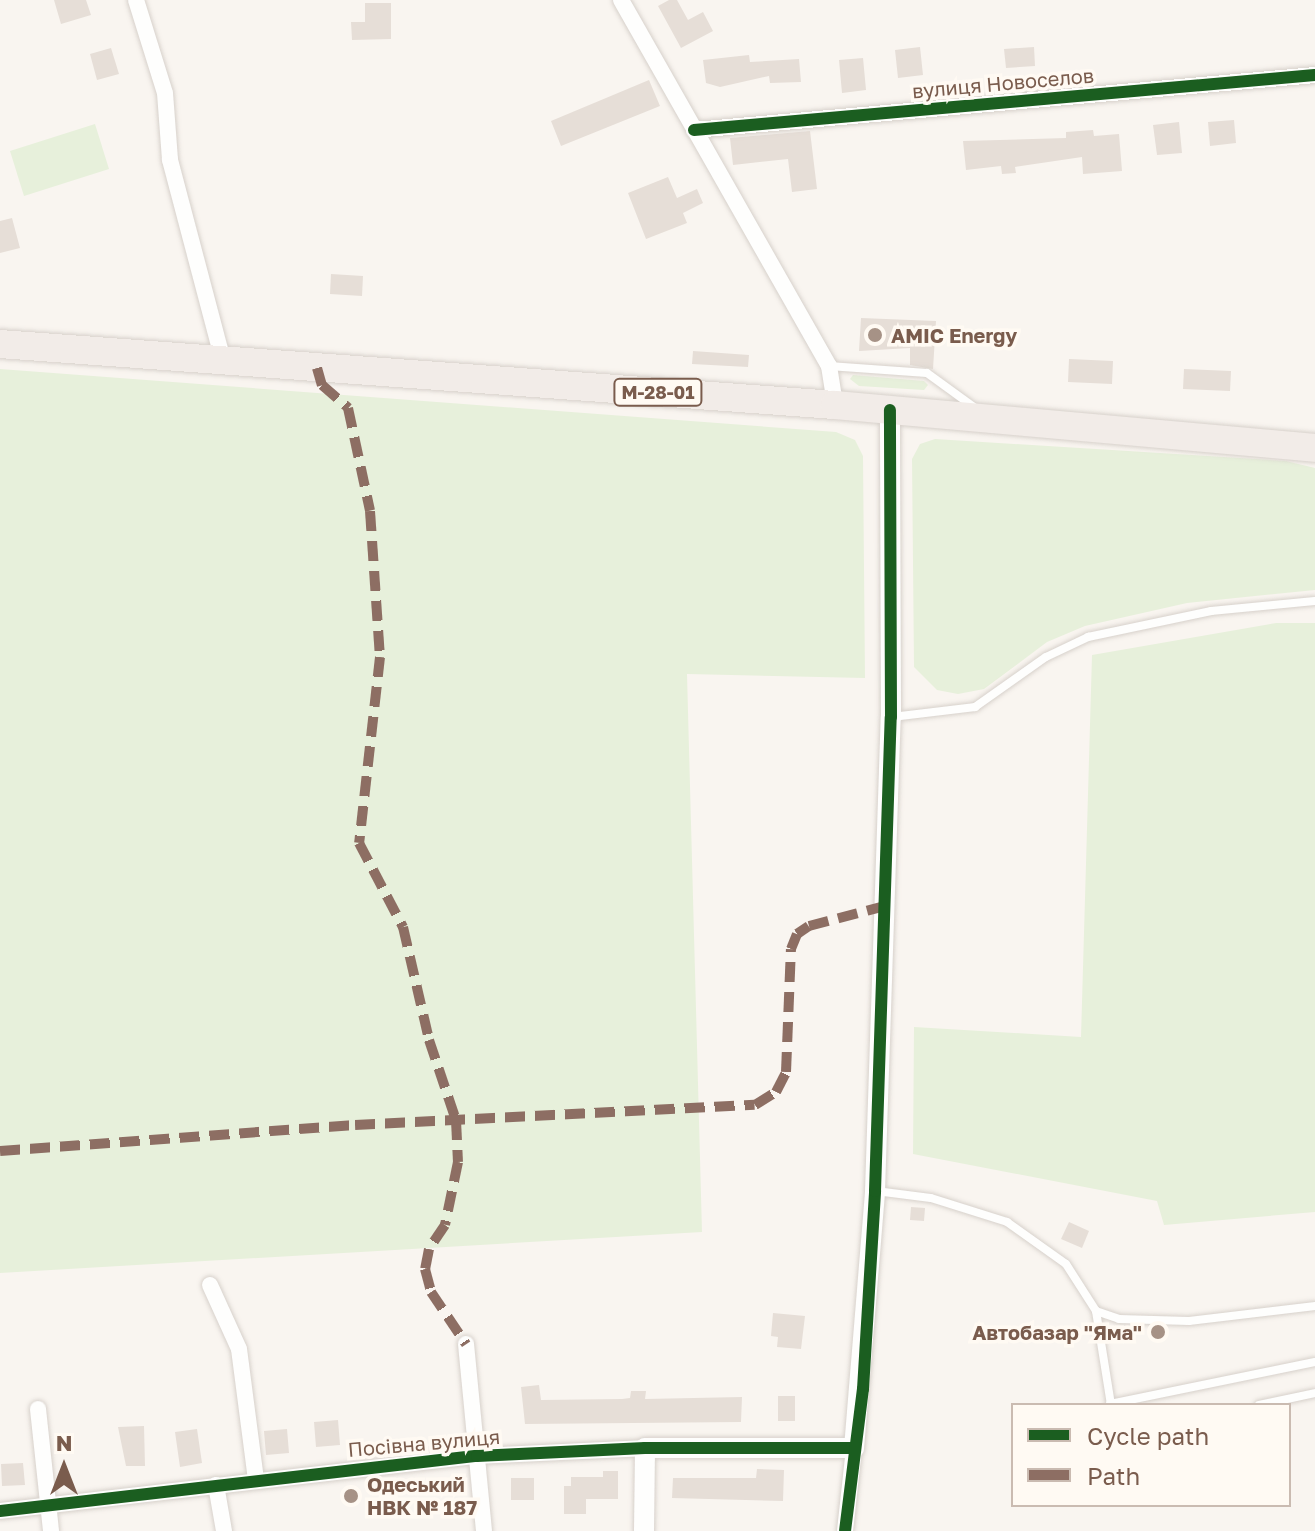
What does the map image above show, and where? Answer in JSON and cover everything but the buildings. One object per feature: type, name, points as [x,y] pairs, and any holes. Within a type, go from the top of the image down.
[{"type":"highway","name":"М-28-01","points":[[0,344],[835,405],[1315,448]]},
{"type":"street","points":[[136,0],[165,93],[170,160],[223,360]]},
{"type":"street","points":[[621,0],[829,366],[835,405]]},
{"type":"street","name":"вулиця Новоселов","points":[[694,130],[1315,75]]},
{"type":"street","points":[[845,1531],[875,1191],[891,717],[890,410]]},
{"type":"street","points":[[210,1285],[239,1349],[256,1480]]},
{"type":"street","points":[[466,1344],[484,1531]]},
{"type":"street","points":[[38,1409],[51,1531]]},
{"type":"street","points":[[644,1531],[645,1448]]},
{"type":"street","name":"Посівна вулиця","points":[[0,1511],[477,1456],[645,1448],[854,1448]]},
{"type":"street","points":[[216,1485],[224,1531]]},
{"type":"lane","points":[[829,366],[927,373],[988,418]]},
{"type":"lane","points":[[891,717],[975,707],[1046,657],[1088,637],[1211,611],[1315,601]]},
{"type":"lane","points":[[875,1191],[931,1198],[1007,1222],[1066,1264],[1096,1311],[1111,1403]]},
{"type":"lane","points":[[1096,1311],[1119,1319],[1189,1321],[1315,1306]]},
{"type":"lane","points":[[1120,1403],[1315,1362]]},
{"type":"lane","points":[[1268,1403],[1315,1393]]},
{"type":"green space","points":[[95,124],[109,169],[24,196],[10,151]]},
{"type":"green space","points":[[0,369],[836,432],[855,440],[863,456],[865,678],[687,674],[702,1232],[0,1273]]},
{"type":"green space","points":[[853,375],[924,381],[928,385],[924,390],[859,386],[850,379]]},
{"type":"green space","points":[[935,439],[1286,461],[1315,468],[1315,590],[1187,603],[1085,626],[1047,642],[984,689],[958,694],[937,690],[914,667],[912,459],[920,444]]},
{"type":"green space","points":[[1276,623],[1315,623],[1315,1212],[1164,1225],[1157,1201],[913,1154],[914,1027],[1081,1037],[1092,655]]},
{"type":"marked path","points":[[317,368],[322,385],[348,408],[370,511],[380,657],[359,843],[403,927],[429,1040],[456,1120],[458,1162],[445,1225],[429,1249],[425,1269],[431,1292],[466,1344]]},
{"type":"marked path","points":[[0,1151],[355,1125],[755,1105],[776,1092],[786,1072],[791,949],[797,934],[809,926],[885,906]]},
{"type":"cycle path","points":[[694,130],[1315,75]]},
{"type":"cycle path","points":[[845,1531],[863,1389],[875,1191],[891,717],[890,410]]},
{"type":"cycle path","points":[[0,1511],[477,1456],[645,1448],[854,1448]]},
{"type":"place","name":"AMIC Energy","points":[[875,335]]},
{"type":"place","name":"Автобазар \"Яма\"","points":[[1158,1332]]},
{"type":"place","name":"Одеський НВК № 187","points":[[351,1496]]}]
